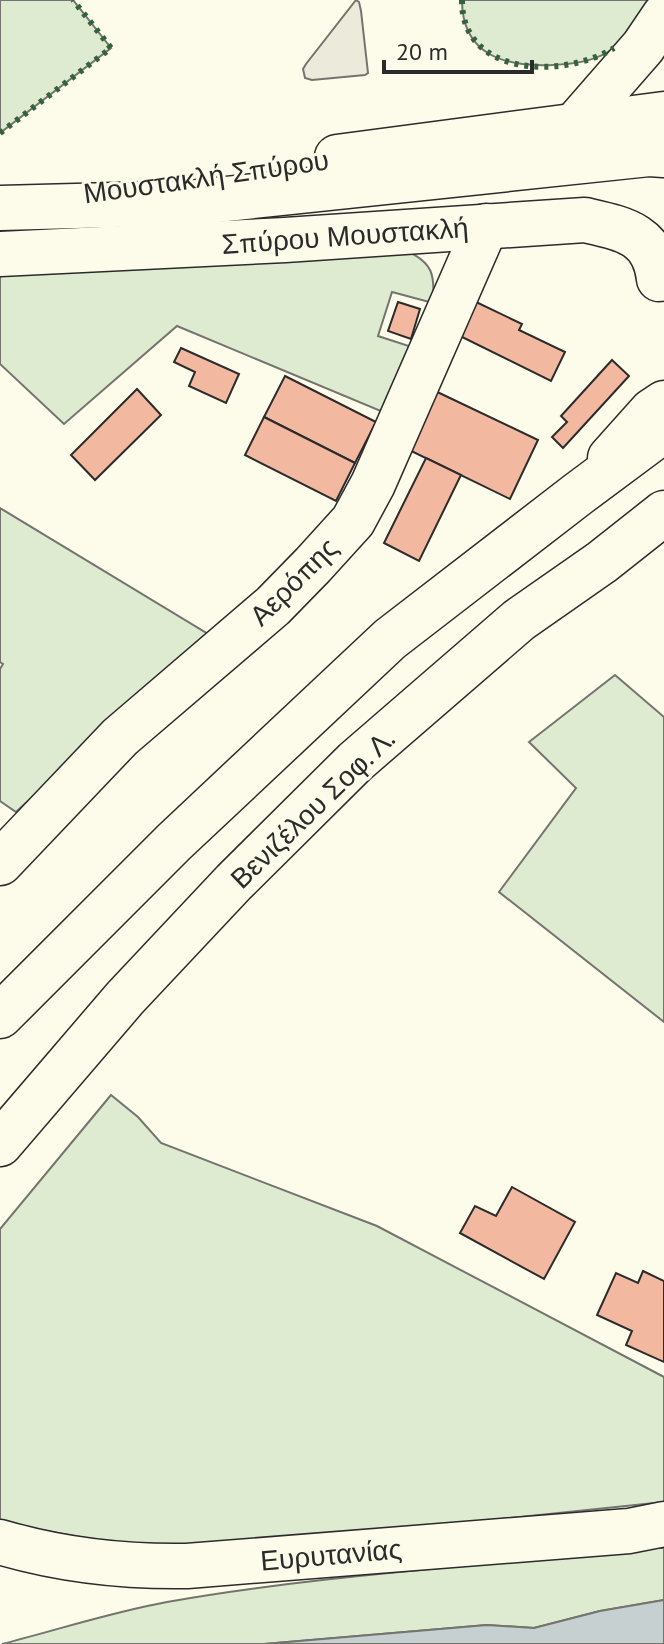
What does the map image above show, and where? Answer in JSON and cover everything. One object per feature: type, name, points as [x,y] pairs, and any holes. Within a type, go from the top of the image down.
[{"type":"main road","points":[[575,125],[643,47],[664,16]]},
{"type":"main road","points":[[575,125],[664,114]]},
{"type":"main road","name":"Μουστακλή Σπύρου","points":[[8,206],[201,171],[397,150],[575,125]]},
{"type":"main road","name":"Σπύρου Μουστακλή","points":[[8,206],[116,207],[188,203],[649,154],[664,155]]},
{"type":"main road","name":"Σπύρου Μουστακλή","points":[[0,254],[285,240],[585,220],[619,228],[649,246],[657,261],[659,279]]},
{"type":"main road","name":"Αερόπης","points":[[8,841],[120,737],[273,606],[353,521],[373,484],[486,226]]},
{"type":"main road","points":[[578,494],[652,411],[664,403]]},
{"type":"main road","points":[[0,1016],[174,842],[390,639],[664,430]]},
{"type":"main road","name":"Βενιζέλου Σοφ. Λ.","points":[[0,1144],[125,998],[234,882],[355,762],[519,620],[602,562],[664,513]]},
{"type":"main road","name":"Ευρυτανίας","points":[[0,1542],[87,1560],[142,1566],[187,1566],[629,1531],[664,1524]]},
{"type":"green space","points":[[0,0],[73,0],[111,48],[0,133]]},
{"type":"green space","points":[[462,0],[661,0],[615,48],[602,55],[574,63],[536,65],[504,60],[478,46],[464,19]]},
{"type":"green space","points":[[407,251],[427,265],[433,277],[433,303],[392,292],[378,336],[412,347],[383,412],[177,326],[64,424],[0,364],[0,270]]},
{"type":"green space","points":[[0,508],[208,634],[16,812],[0,801],[0,669],[3,664],[0,662]]},
{"type":"green space","points":[[615,675],[664,717],[664,1022],[499,892],[576,788],[529,742]]},
{"type":"green space","points":[[111,1095],[138,1117],[161,1143],[377,1226],[664,1377],[664,1502],[172,1553],[0,1523],[0,1229]]},
{"type":"green space","points":[[664,1548],[664,1600],[600,1611],[534,1628],[487,1625],[264,1644],[2,1644],[126,1611],[227,1592],[347,1577]]},
{"type":"shaded area","points":[[356,0],[361,11],[368,73],[312,80],[305,78],[303,69],[306,64]]},
{"type":"shaded area","points":[[664,1600],[664,1644],[264,1644],[487,1625],[534,1628],[600,1611]]},
{"type":"building","points":[[474,301],[522,324],[519,330],[565,352],[551,381],[458,335]]},
{"type":"building","points":[[398,302],[420,309],[411,339],[388,331]]},
{"type":"building","points":[[181,348],[239,374],[226,403],[189,386],[195,372],[174,362]]},
{"type":"building","points":[[612,360],[629,376],[563,448],[552,437],[567,422],[561,416]]},
{"type":"building","points":[[285,376],[376,422],[355,463],[264,417]]},
{"type":"building","points":[[137,389],[161,415],[95,480],[71,455]]},
{"type":"building","points":[[431,389],[538,440],[510,499],[403,447]]},
{"type":"building","points":[[264,417],[355,463],[336,501],[245,455]]},
{"type":"building","points":[[426,458],[461,475],[419,561],[384,543]]},
{"type":"building","points":[[512,1187],[575,1222],[544,1279],[460,1233],[475,1206],[496,1216]]},
{"type":"building","points":[[643,1271],[664,1281],[664,1362],[626,1345],[632,1331],[597,1315],[616,1273],[638,1283]]},
{"type":"hedge","points":[[0,133],[111,48],[73,0]]},
{"type":"hedge","points":[[462,0],[466,25],[478,44],[496,57],[544,67],[593,58],[614,48]]}]
